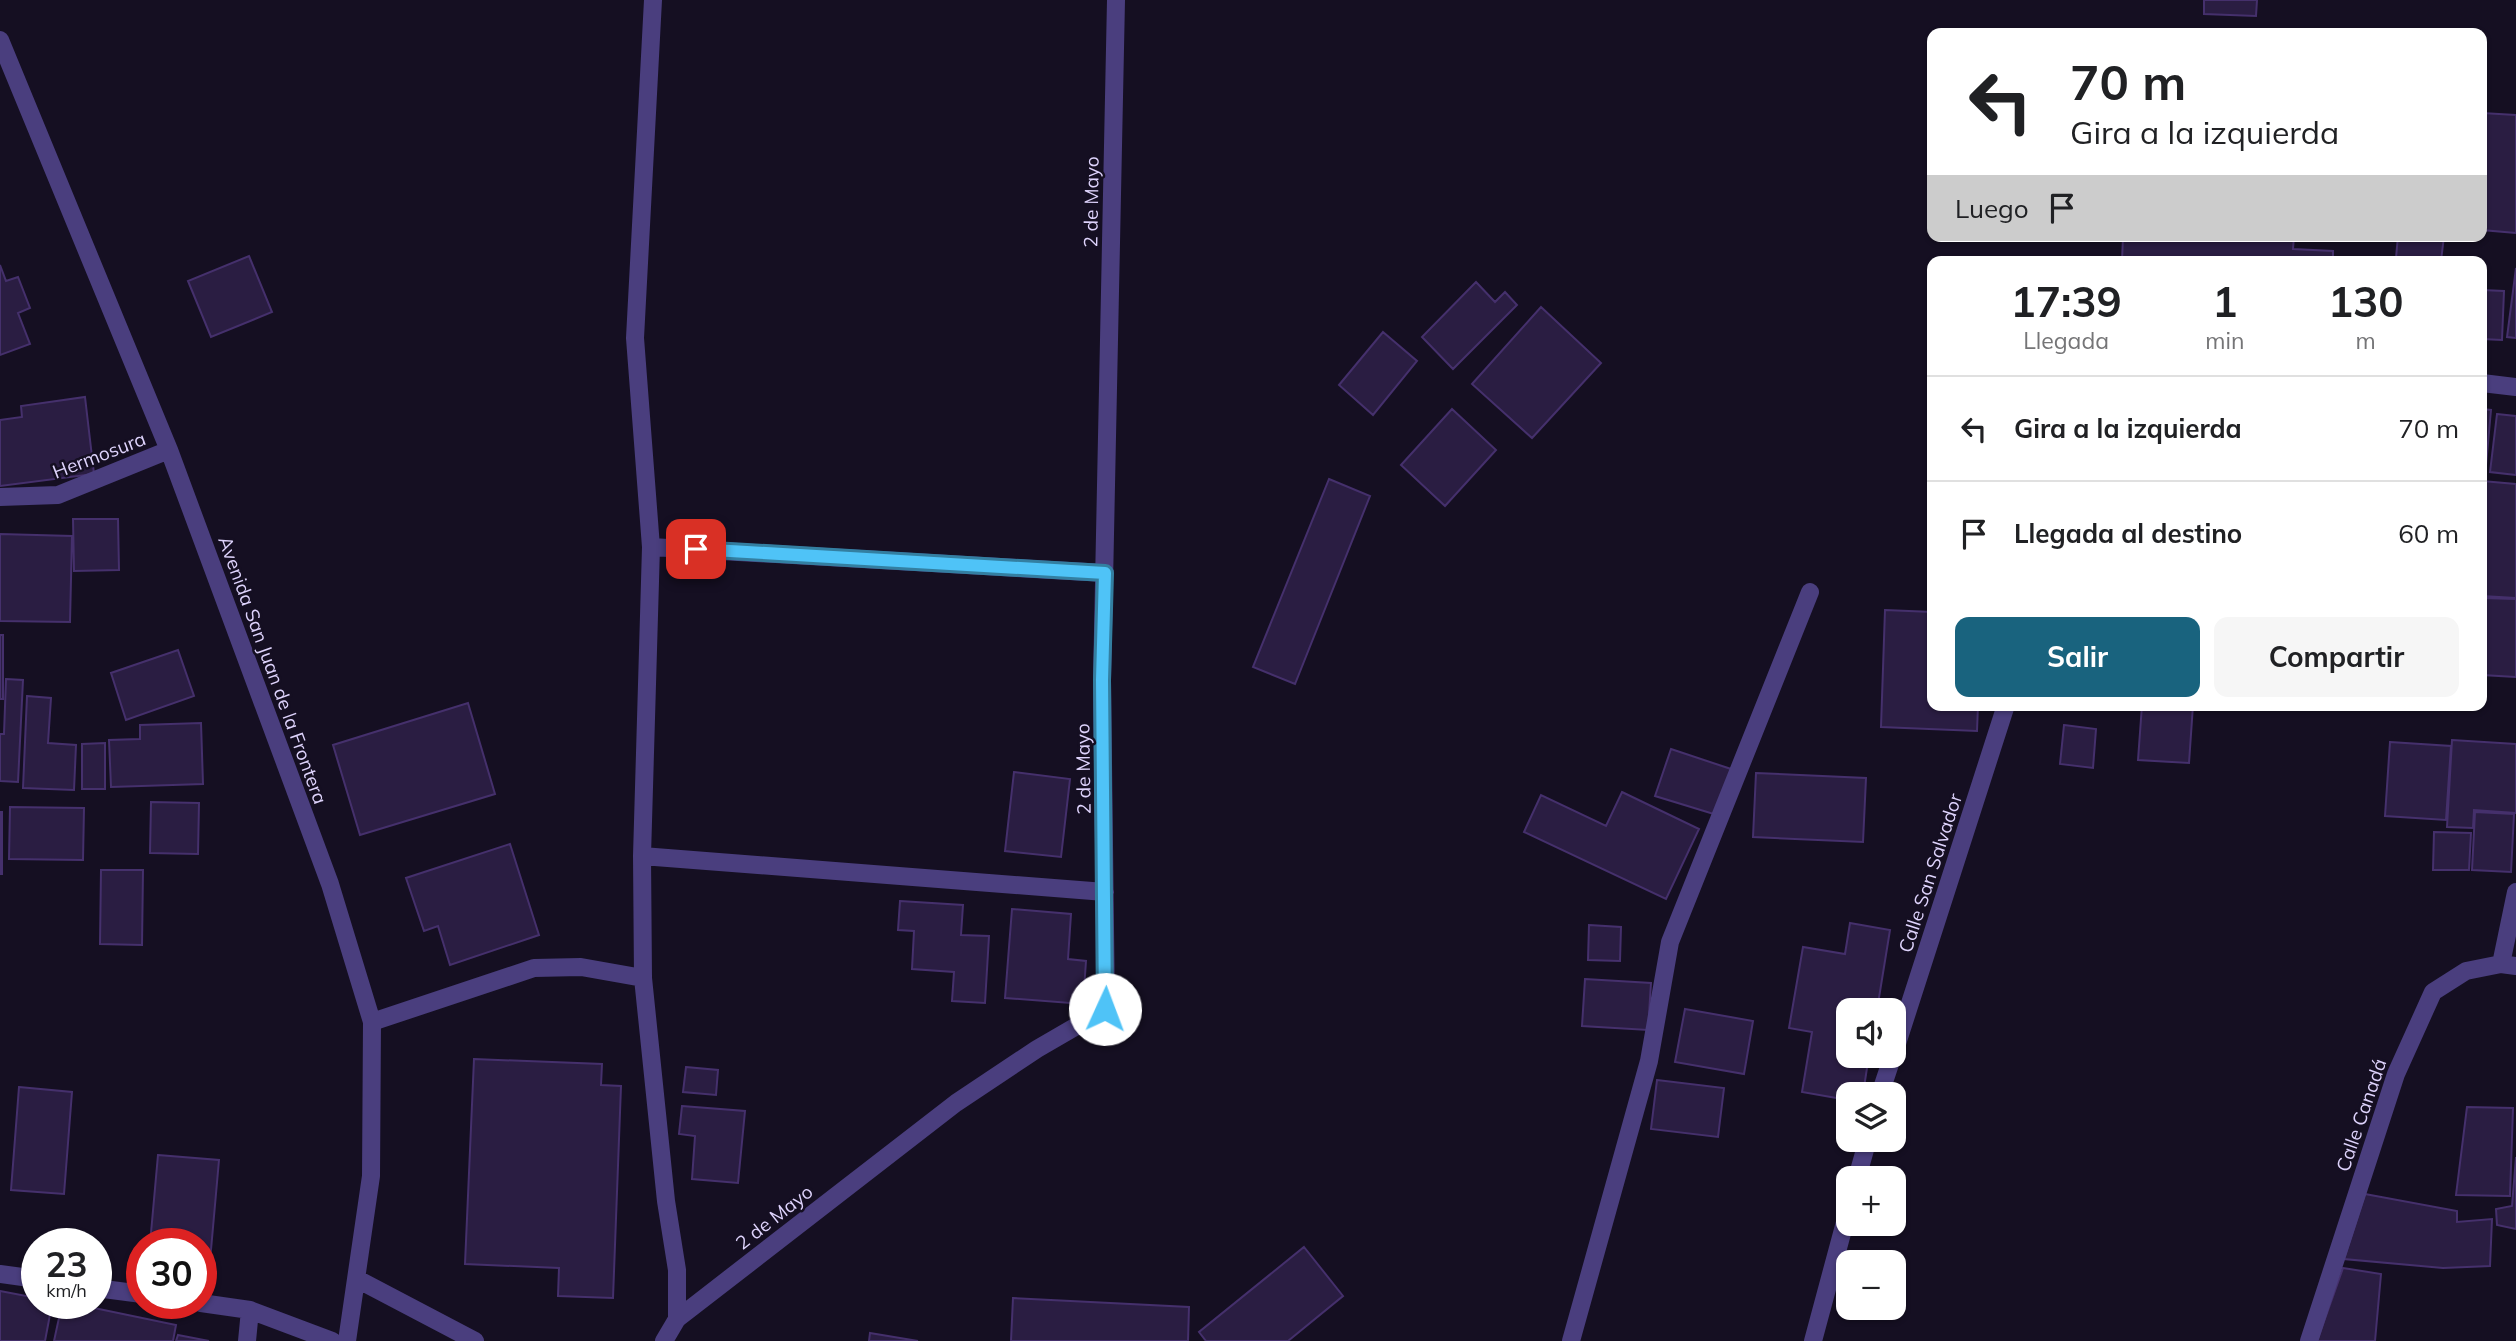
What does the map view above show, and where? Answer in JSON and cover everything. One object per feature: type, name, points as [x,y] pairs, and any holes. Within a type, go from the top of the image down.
[{"type":"street","points":[[653,0],[635,338],[651,547],[642,856],[643,978],[666,1201],[677,1270],[677,1319],[664,1341]]},
{"type":"street","name":"2 de Mayo","points":[[677,1319],[956,1103],[1037,1049],[1105,1009],[1102,680],[1116,0]]},
{"type":"street","name":"Avenida San Juan de la Frontera","points":[[0,40],[169,450],[330,884],[372,1022],[371,1176],[347,1341]]},
{"type":"street","points":[[2487,384],[2516,387]]},
{"type":"street","name":"Hermosura","points":[[0,497],[58,495],[169,450]]},
{"type":"street","points":[[651,547],[1105,573]]},
{"type":"street","points":[[1571,1341],[1649,1061],[1670,942],[1810,592]]},
{"type":"street","name":"Calle San Salvador","points":[[1906,1014],[2004,711]]},
{"type":"street","points":[[642,856],[1105,892]]},
{"type":"street","points":[[2508,965],[2516,892]]},
{"type":"street","name":"Calle Canadá","points":[[2309,1341],[2396,1074],[2432,992],[2466,971],[2508,965]]},
{"type":"street","points":[[372,1022],[534,968],[581,967],[643,978]]},
{"type":"street","points":[[1812,1341],[1841,1236]]},
{"type":"street","points":[[0,1274],[21,1277]]},
{"type":"street","points":[[357,1279],[475,1341]]},
{"type":"street","points":[[217,1305],[250,1310],[332,1341]]},
{"type":"street","points":[[247,1341],[250,1310]]},
{"type":"building","points":[[2204,0],[2257,0],[2256,16],[2204,14]]},
{"type":"building","points":[[2487,113],[2516,115],[2516,233],[2487,230]]},
{"type":"building","points":[[2123,242],[2294,242],[2293,249],[2333,251],[2333,256],[2122,256]]},
{"type":"building","points":[[2397,242],[2443,242],[2442,256],[2396,256]]},
{"type":"building","points":[[249,256],[272,312],[211,337],[188,281]]},
{"type":"building","points":[[0,265],[6,281],[18,277],[30,308],[18,313],[30,344],[0,355]]},
{"type":"building","points":[[2516,268],[2516,338],[2507,337]]},
{"type":"building","points":[[1476,282],[1495,302],[1505,292],[1517,305],[1453,369],[1422,337]]},
{"type":"building","points":[[2487,290],[2504,291],[2502,340],[2487,339]]},
{"type":"building","points":[[1541,307],[1601,363],[1532,438],[1472,384]]},
{"type":"building","points":[[1383,332],[1417,361],[1373,415],[1339,385]]},
{"type":"building","points":[[85,397],[94,474],[0,486],[0,420],[22,417],[21,406]]},
{"type":"building","points":[[1452,409],[1496,450],[1445,506],[1401,465]]},
{"type":"building","points":[[2487,410],[2491,410],[2487,454]]},
{"type":"building","points":[[2497,414],[2516,416],[2516,475],[2490,472]]},
{"type":"building","points":[[1329,479],[1370,496],[1295,684],[1253,667]]},
{"type":"building","points":[[2487,481],[2516,484],[2516,598],[2487,596]]},
{"type":"building","points":[[73,519],[118,519],[119,570],[74,571]]},
{"type":"building","points":[[0,534],[72,536],[70,622],[0,621]]},
{"type":"building","points":[[2487,598],[2516,599],[2516,677],[2487,675]]},
{"type":"building","points":[[1885,610],[1927,612],[1927,711],[1978,711],[1977,731],[1881,727]]},
{"type":"building","points":[[0,635],[3,635],[3,699],[0,699]]},
{"type":"building","points":[[178,650],[194,696],[126,720],[111,673]]},
{"type":"building","points":[[6,679],[23,680],[18,782],[0,781],[0,734],[4,734]]},
{"type":"building","points":[[27,696],[51,698],[48,743],[76,745],[74,790],[23,788]]},
{"type":"building","points":[[468,703],[495,794],[360,835],[333,745]]},
{"type":"building","points":[[2142,711],[2193,711],[2189,763],[2138,760]]},
{"type":"building","points":[[201,723],[203,784],[111,787],[109,740],[140,739],[140,725]]},
{"type":"building","points":[[2064,725],[2096,729],[2093,768],[2060,764]]},
{"type":"building","points":[[2452,740],[2516,744],[2516,813],[2474,810],[2473,828],[2447,827]]},
{"type":"building","points":[[2390,742],[2451,746],[2446,820],[2385,816]]},
{"type":"building","points":[[105,743],[105,789],[82,789],[82,744]]},
{"type":"building","points":[[1671,749],[1731,769],[1717,815],[1655,796]]},
{"type":"building","points":[[1014,772],[1070,779],[1061,857],[1005,851]]},
{"type":"building","points":[[1756,773],[1866,778],[1863,842],[1753,837]]},
{"type":"building","points":[[1622,792],[1699,829],[1666,899],[1524,832],[1541,795],[1606,826]]},
{"type":"building","points":[[151,802],[199,803],[198,854],[150,853]]},
{"type":"building","points":[[10,807],[84,808],[83,860],[9,859]]},
{"type":"building","points":[[2,812],[2,874],[0,874]]},
{"type":"building","points":[[2475,812],[2514,814],[2511,872],[2472,870]]},
{"type":"building","points":[[2434,832],[2471,833],[2469,870],[2433,870]]},
{"type":"building","points":[[510,844],[539,935],[450,965],[438,926],[424,931],[406,878]]},
{"type":"building","points":[[101,870],[143,870],[142,945],[100,944]]},
{"type":"building","points":[[900,901],[963,905],[961,935],[989,936],[985,1003],[952,1001],[954,972],[912,969],[914,931],[898,930]]},
{"type":"building","points":[[1012,909],[1071,914],[1068,959],[1086,961],[1083,1004],[1005,998]]},
{"type":"building","points":[[1850,923],[1890,930],[1879,998],[1836,998],[1836,1068],[1867,1068],[1865,1082],[1836,1082],[1836,1098],[1802,1092],[1812,1032],[1789,1028],[1803,947],[1845,954]]},
{"type":"building","points":[[1589,925],[1621,927],[1620,961],[1588,960]]},
{"type":"building","points":[[1585,979],[1651,983],[1648,1030],[1582,1026]]},
{"type":"building","points":[[1685,1009],[1753,1021],[1744,1074],[1675,1062]]},
{"type":"building","points":[[474,1059],[602,1064],[601,1085],[621,1086],[613,1298],[558,1296],[559,1268],[465,1264]]},
{"type":"building","points":[[686,1067],[718,1070],[716,1095],[683,1092]]},
{"type":"building","points":[[1657,1080],[1724,1088],[1718,1137],[1651,1129]]},
{"type":"building","points":[[19,1087],[72,1092],[64,1194],[11,1190]]},
{"type":"building","points":[[682,1106],[745,1111],[738,1183],[692,1179],[695,1136],[679,1134]]},
{"type":"building","points":[[2467,1107],[2513,1108],[2510,1196],[2456,1195]]},
{"type":"building","points":[[158,1155],[219,1160],[213,1228],[151,1228]]},
{"type":"building","points":[[2516,1157],[2516,1229],[2497,1225],[2496,1209],[2512,1206]]},
{"type":"building","points":[[2365,1194],[2457,1211],[2457,1222],[2492,1219],[2490,1266],[2443,1268],[2344,1259]]},
{"type":"building","points":[[1304,1247],[1343,1296],[1288,1341],[1206,1341],[1199,1332]]},
{"type":"building","points":[[2343,1268],[2381,1274],[2375,1341],[2317,1341]]},
{"type":"building","points":[[0,1291],[21,1295],[21,1319],[49,1319],[45,1341],[0,1341]]},
{"type":"building","points":[[1013,1298],[1189,1307],[1188,1341],[1011,1341]]},
{"type":"building","points":[[112,1312],[126,1315],[126,1319],[147,1319],[176,1325],[173,1341],[54,1341],[59,1319],[112,1319]]},
{"type":"building","points":[[870,1333],[918,1341],[869,1341]]},
{"type":"building","points":[[178,1335],[209,1341],[176,1341]]},
{"type":"route","points":[[696,549],[1105,573],[1102,680],[1107,977],[1105,1009]]}]
